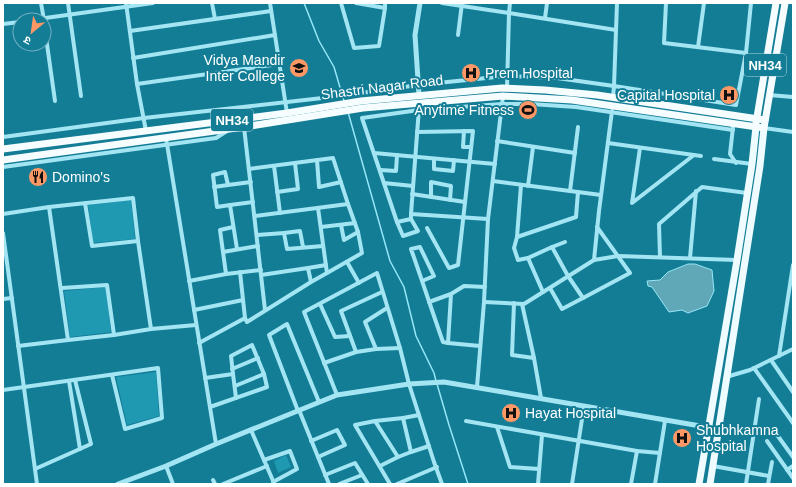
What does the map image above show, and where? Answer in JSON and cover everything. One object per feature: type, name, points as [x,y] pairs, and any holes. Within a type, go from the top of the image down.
[{"type":"highway","points":[[775,6],[785,6]]},
{"type":"highway","name":"NH34","points":[[756,127],[775,6]]},
{"type":"highway","name":"NH34","points":[[419,103],[502,100],[572,100],[613,105],[733,127],[756,127],[765,124],[785,6]]},
{"type":"highway","points":[[768,48],[777,50]]},
{"type":"highway","name":"Shastri Nagar Road","points":[[3,150],[146,130],[288,117],[362,104],[419,103],[507,88],[569,92],[613,105],[735,115],[757,119],[765,124]]},
{"type":"highway","points":[[733,127],[735,115]]},
{"type":"highway","name":"NH34","points":[[3,160],[148,140],[166,141],[244,127],[288,117]]},
{"type":"highway","points":[[146,130],[148,140]]},
{"type":"main road","points":[[700,484],[708,428],[722,376],[760,166],[765,124]]},
{"type":"main road","points":[[710,484],[718,429],[722,376],[756,127]]},
{"type":"street","points":[[68,3],[81,96]]},
{"type":"street","points":[[52,18],[126,5],[152,3]]},
{"type":"street","points":[[212,3],[215,19]]},
{"type":"street","points":[[270,3],[288,117]]},
{"type":"street","points":[[341,3],[354,48],[379,46],[385,5],[356,3]]},
{"type":"street","points":[[419,103],[362,118],[402,236],[418,231],[411,216],[419,103],[416,35],[420,3]]},
{"type":"street","points":[[442,3],[462,4],[616,30]]},
{"type":"street","points":[[507,88],[506,76],[510,3]]},
{"type":"street","points":[[545,18],[546,3]]},
{"type":"street","points":[[594,260],[613,105],[617,3]]},
{"type":"street","points":[[666,3],[664,43],[746,53]]},
{"type":"street","points":[[698,47],[704,3]]},
{"type":"street","points":[[735,115],[746,53],[751,3]]},
{"type":"street","points":[[458,35],[462,4]]},
{"type":"street","points":[[126,5],[137,84],[146,130]]},
{"type":"street","points":[[130,31],[271,12]]},
{"type":"street","points":[[133,58],[274,36]]},
{"type":"street","points":[[48,52],[55,101]]},
{"type":"street","points":[[137,84],[279,64]]},
{"type":"street","points":[[3,137],[144,118],[340,96],[418,85],[506,76],[557,78],[736,106]]},
{"type":"street","points":[[769,95],[793,97]]},
{"type":"street","points":[[477,387],[484,302],[488,219],[502,100]]},
{"type":"street","points":[[765,124],[793,132]]},
{"type":"street","points":[[244,127],[265,310]]},
{"type":"street","points":[[570,191],[578,127]]},
{"type":"street","points":[[733,127],[730,154],[736,163]]},
{"type":"street","points":[[464,131],[463,147],[471,147]]},
{"type":"street","points":[[417,132],[473,131],[458,265],[449,268],[427,228]]},
{"type":"street","points":[[3,167],[166,141],[216,444]]},
{"type":"street","points":[[497,141],[575,153]]},
{"type":"street","points":[[608,143],[701,156]]},
{"type":"street","points":[[528,186],[533,147]]},
{"type":"street","points":[[640,148],[632,203],[694,155]]},
{"type":"street","points":[[374,153],[495,164]]},
{"type":"street","points":[[380,170],[396,171],[397,155]]},
{"type":"street","points":[[240,272],[245,318],[247,322],[311,282],[362,253],[358,232],[333,158],[249,169]]},
{"type":"street","points":[[434,159],[434,169],[453,171],[454,160]]},
{"type":"street","points":[[714,159],[752,164]]},
{"type":"street","points":[[316,160],[319,187],[340,182]]},
{"type":"street","points":[[277,192],[298,189],[295,163]]},
{"type":"street","points":[[274,166],[280,213]]},
{"type":"street","points":[[228,185],[225,172],[213,175],[217,207],[253,202]]},
{"type":"street","points":[[493,181],[601,195]]},
{"type":"street","points":[[214,187],[250,182]]},
{"type":"street","points":[[431,197],[431,182],[451,186],[450,200]]},
{"type":"street","points":[[384,183],[413,186]]},
{"type":"street","points":[[521,185],[517,237],[514,248],[518,260],[528,258],[565,242]]},
{"type":"street","points":[[660,257],[659,224],[696,191],[702,187],[747,193]]},
{"type":"street","points":[[690,258],[696,191]]},
{"type":"street","points":[[517,237],[576,217],[578,192]]},
{"type":"street","points":[[412,194],[465,202]]},
{"type":"street","points":[[3,214],[49,207],[133,198],[151,329]]},
{"type":"street","points":[[85,203],[92,246],[138,241]]},
{"type":"street","points":[[255,216],[348,204]]},
{"type":"street","points":[[230,205],[237,250]]},
{"type":"street","points":[[49,207],[62,288],[68,340]]},
{"type":"street","points":[[318,208],[327,273]]},
{"type":"street","points":[[397,222],[411,216],[488,219]]},
{"type":"street","points":[[320,227],[355,223]]},
{"type":"street","points":[[341,225],[344,240],[358,232]]},
{"type":"street","points":[[550,288],[562,309],[630,273],[597,226]]},
{"type":"street","points":[[226,274],[220,230],[233,227]]},
{"type":"street","points":[[257,235],[300,231],[303,248]]},
{"type":"street","points":[[3,233],[37,484]]},
{"type":"street","points":[[284,233],[287,249],[323,246]]},
{"type":"street","points":[[223,252],[258,246]]},
{"type":"street","points":[[422,281],[434,276],[420,247],[411,249],[429,302],[443,342],[480,346]]},
{"type":"street","points":[[552,247],[582,298]]},
{"type":"street","points":[[484,302],[524,304],[594,260],[618,256],[737,260]]},
{"type":"street","points":[[528,258],[543,292]]},
{"type":"street","points":[[347,262],[359,283]]},
{"type":"street","points":[[261,275],[326,265]]},
{"type":"street","points":[[779,356],[793,265]]},
{"type":"street","points":[[308,268],[311,282]]},
{"type":"street","points":[[189,280],[261,270]]},
{"type":"street","points":[[337,395],[304,312],[376,273],[400,348],[409,384],[442,484]]},
{"type":"street","points":[[62,288],[107,285],[114,335]]},
{"type":"street","points":[[429,302],[451,294],[464,286],[484,287]]},
{"type":"street","points":[[356,352],[341,311],[382,292]]},
{"type":"street","points":[[448,343],[451,294]]},
{"type":"street","points":[[3,299],[12,298]]},
{"type":"street","points":[[194,310],[243,300]]},
{"type":"street","points":[[514,303],[512,355],[534,358]]},
{"type":"street","points":[[320,304],[335,337],[350,336]]},
{"type":"street","points":[[522,304],[534,358],[540,398]]},
{"type":"street","points":[[376,349],[365,322],[388,308]]},
{"type":"street","points":[[199,343],[245,318]]},
{"type":"street","points":[[319,402],[287,324],[269,335],[298,411],[329,484]]},
{"type":"street","points":[[18,346],[114,335],[151,329],[196,325]]},
{"type":"street","points":[[210,407],[236,398],[267,387],[264,374],[252,345],[231,356],[236,398]]},
{"type":"street","points":[[324,363],[356,352],[400,348]]},
{"type":"street","points":[[722,376],[754,368],[793,349]]},
{"type":"street","points":[[232,369],[258,358]]},
{"type":"street","points":[[771,360],[793,392]]},
{"type":"street","points":[[3,390],[158,368],[162,418],[125,429],[112,375]]},
{"type":"street","points":[[754,368],[793,423]]},
{"type":"street","points":[[205,378],[233,374]]},
{"type":"street","points":[[235,386],[264,374]]},
{"type":"street","points":[[35,469],[91,444],[75,380]]},
{"type":"street","points":[[69,381],[80,449]]},
{"type":"street","points":[[118,484],[132,482],[216,444],[337,395],[409,384],[444,382],[718,429]]},
{"type":"street","points":[[746,484],[759,399]]},
{"type":"street","points":[[572,484],[584,406]]},
{"type":"street","points":[[390,484],[355,425],[419,415]]},
{"type":"street","points":[[403,418],[411,452]]},
{"type":"street","points":[[375,421],[398,457]]},
{"type":"street","points":[[466,421],[637,451],[660,452]]},
{"type":"street","points":[[655,484],[665,421]]},
{"type":"street","points":[[497,427],[510,467],[539,469]]},
{"type":"street","points":[[251,430],[264,460],[267,466],[274,483],[297,469],[290,451],[264,460]]},
{"type":"street","points":[[311,441],[337,430],[345,445],[318,456]]},
{"type":"street","points":[[775,432],[793,457]]},
{"type":"street","points":[[538,484],[542,435]]},
{"type":"street","points":[[767,441],[793,478]]},
{"type":"street","points":[[380,466],[398,457],[429,446]]},
{"type":"street","points":[[631,484],[637,451]]},
{"type":"street","points":[[768,484],[772,462]]},
{"type":"street","points":[[325,475],[355,463],[368,484]]},
{"type":"street","points":[[166,466],[173,484]]},
{"type":"street","points":[[223,484],[267,466]]},
{"type":"street","points":[[713,466],[769,476]]},
{"type":"street","points":[[787,470],[793,466]]},
{"type":"street","points":[[396,484],[436,467]]},
{"type":"street","points":[[339,484],[362,475]]},
{"type":"street","points":[[238,478],[241,484]]},
{"type":"shaded area","points":[[131,200],[135,239],[93,243],[88,205]]},
{"type":"shaded area","points":[[688,264],[695,264],[712,270],[714,291],[707,306],[688,313],[682,310],[669,312],[652,287],[648,286],[647,281],[660,280],[668,272]]},
{"type":"shaded area","points":[[106,287],[111,332],[70,337],[64,291]]},
{"type":"shaded area","points":[[156,372],[159,416],[127,425],[116,377]]},
{"type":"shaded area","points":[[286,455],[291,467],[278,473],[274,461]]},
{"type":"waterway","points":[[304,3],[319,41],[334,67],[344,101]]},
{"type":"waterway","points":[[348,112],[390,261],[404,287],[416,336],[434,373],[436,381]]},
{"type":"waterway","points":[[437,384],[468,484]]},
{"type":"place","name":"Vidya Mandir Inter College","points":[[299,68]]},
{"type":"place","name":"Prem Hospital","points":[[471,73]]},
{"type":"place","name":"Capital Hospital","points":[[729,95]]},
{"type":"place","name":"Anytime Fitness","points":[[528,110]]},
{"type":"place","name":"Domino's","points":[[38,177]]},
{"type":"place","name":"Hayat Hospital","points":[[511,413]]},
{"type":"place","name":"Shubhkamna Hospital","points":[[682,438]]}]
